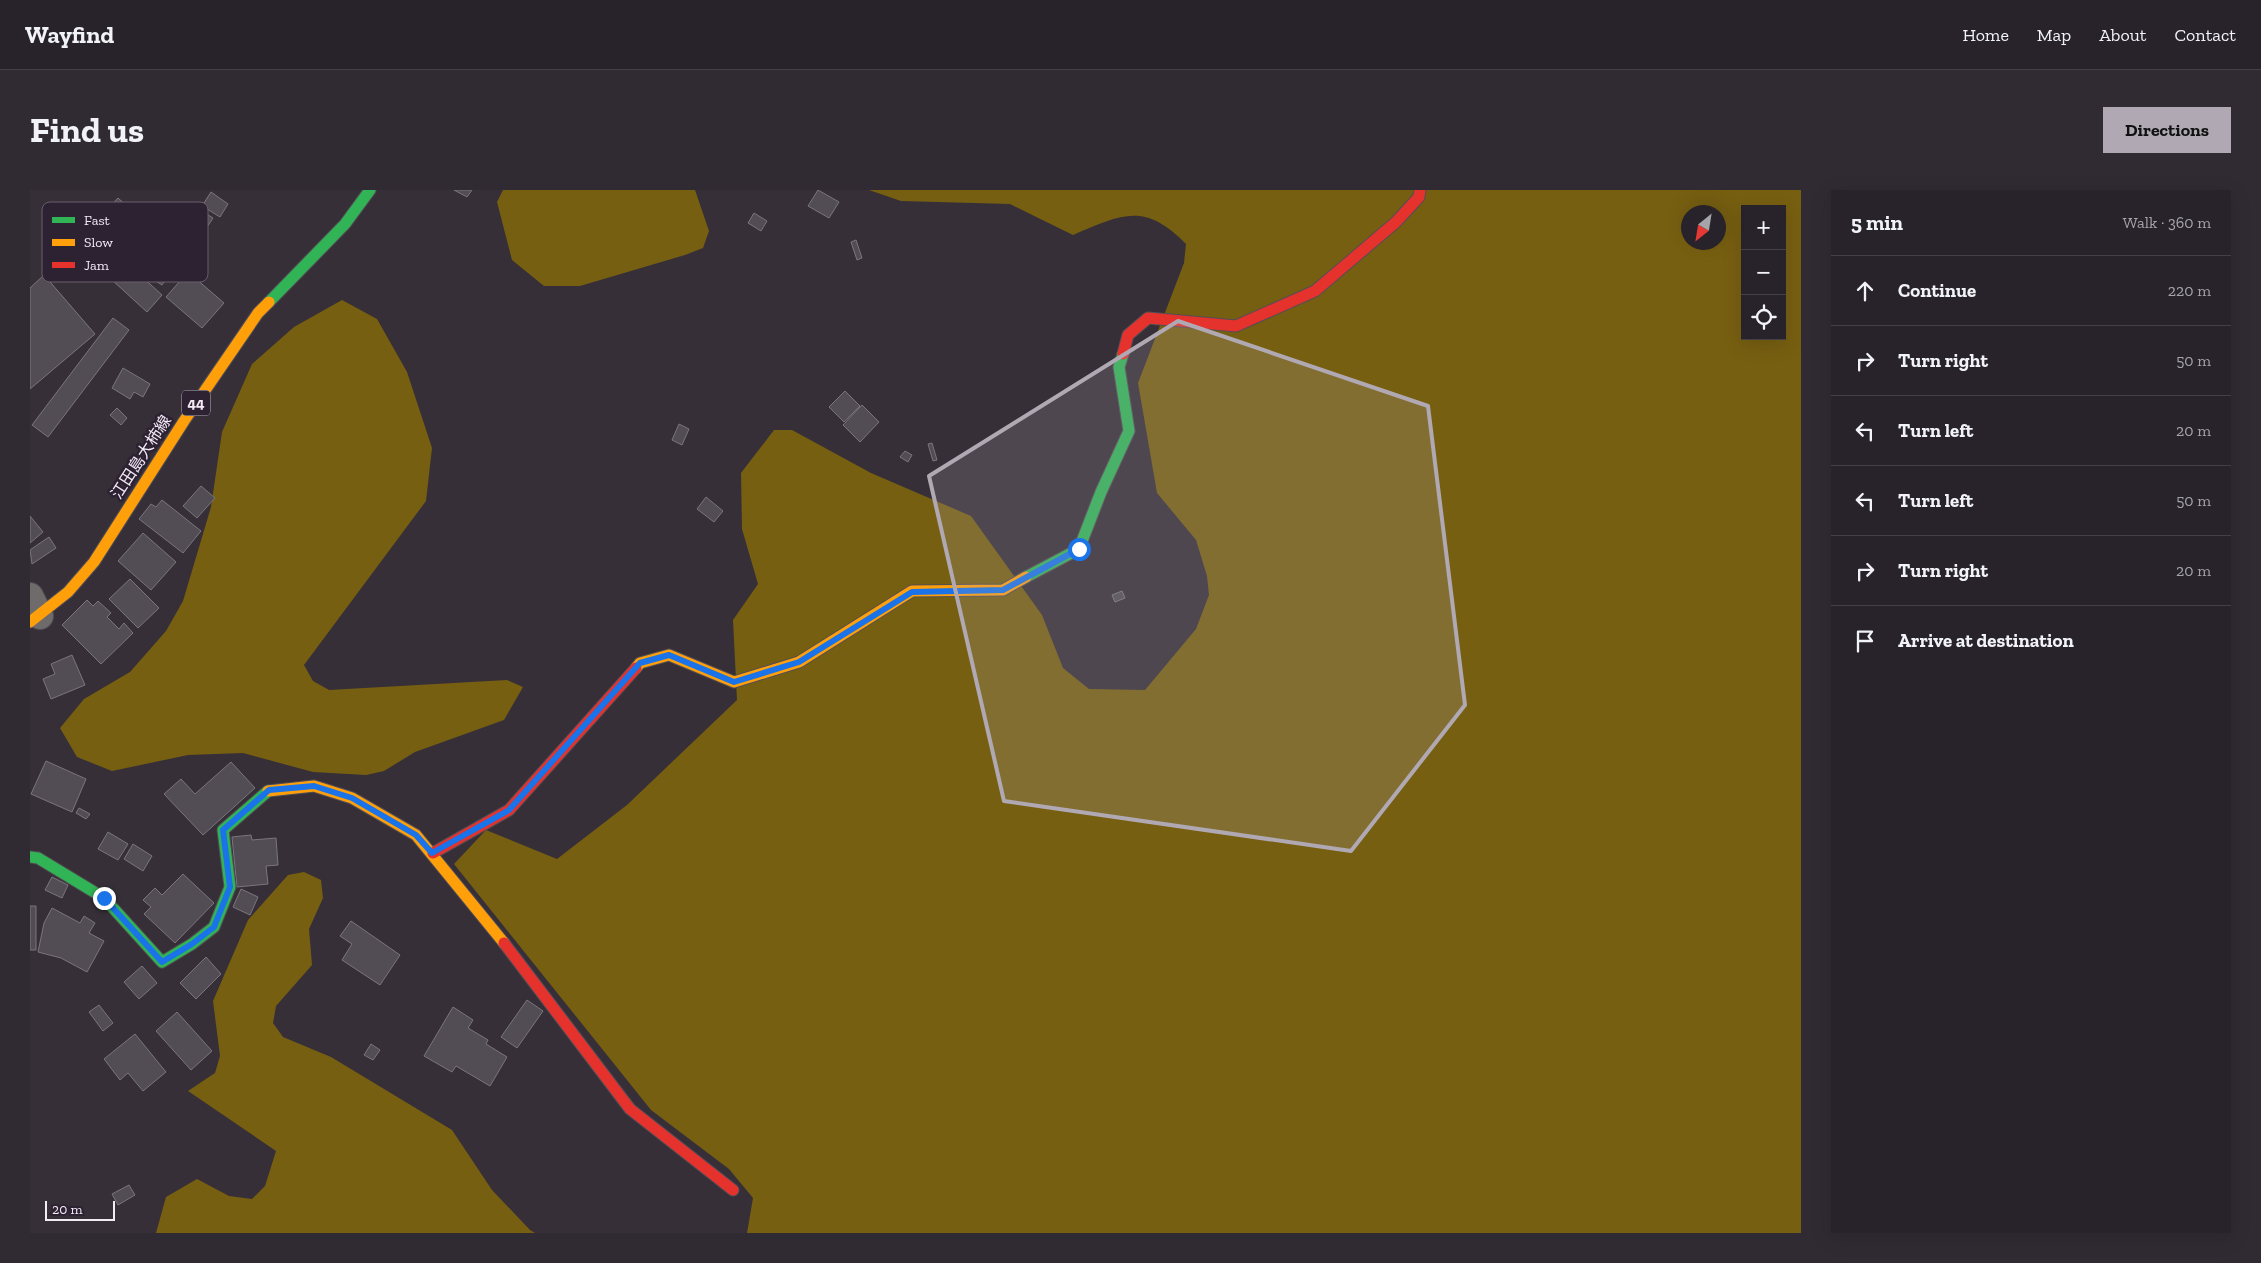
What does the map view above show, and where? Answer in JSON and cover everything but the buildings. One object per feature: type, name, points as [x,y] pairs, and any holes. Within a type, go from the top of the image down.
[{"type":"street","name":"江田島大柿線","points":[[33,611],[68,592],[94,562],[189,414],[258,313],[344,224],[370,190]]},
{"type":"street","points":[[432,853],[509,810],[640,663],[669,655],[734,682],[799,662],[912,592],[1003,590],[1079,549],[1101,492],[1129,431],[1119,367],[1128,335],[1148,318],[1236,326],[1315,291],[1396,222],[1419,197],[1420,190]]},
{"type":"street","points":[[30,857],[38,858],[104,898],[162,962],[192,944],[214,927],[230,887],[223,830],[269,790],[314,786],[352,798],[416,835],[540,987],[630,1109],[733,1190]]},
{"type":"highlighted area","points":[[1178,321],[1428,406],[1465,705],[1351,851],[1004,801],[929,476]]},
{"type":"shaded area","points":[[503,190],[695,190],[709,231],[703,248],[685,255],[580,286],[544,286],[512,260],[497,202]]},
{"type":"shaded area","points":[[869,190],[1801,190],[1801,1233],[747,1233],[753,1198],[729,1169],[651,1110],[454,864],[486,830],[557,859],[627,805],[737,700],[733,620],[758,584],[742,529],[741,473],[774,430],[792,430],[871,473],[971,516],[1042,615],[1063,668],[1089,689],[1145,690],[1196,629],[1209,595],[1207,576],[1196,540],[1157,493],[1138,383],[1184,263],[1186,244],[1171,230],[1144,217],[1119,218],[1073,235],[1010,204],[901,201]]},
{"type":"shaded area","points":[[342,300],[377,319],[407,372],[432,448],[426,501],[304,665],[313,681],[329,690],[507,680],[523,687],[504,720],[415,752],[384,771],[366,775],[313,772],[243,753],[188,755],[112,771],[77,757],[60,728],[84,699],[130,672],[166,631],[183,601],[211,507],[222,432],[252,364],[294,327]]},
{"type":"shaded area","points":[[304,872],[321,880],[323,898],[309,929],[312,965],[276,1006],[273,1023],[283,1037],[331,1057],[452,1130],[492,1190],[535,1233],[156,1233],[166,1197],[197,1179],[229,1196],[252,1199],[265,1186],[276,1151],[188,1091],[215,1073],[220,1056],[213,1001],[248,920],[288,875]]},
{"type":"traffic: fast","points":[[269,302],[345,224],[370,190]]},
{"type":"traffic: fast","points":[[1026,577],[1079,549],[1101,492],[1129,431],[1119,367],[1123,354]]},
{"type":"traffic: fast","points":[[30,857],[38,858],[104,898],[162,962],[192,944],[214,927],[230,887],[223,830],[268,791]]},
{"type":"traffic: slow","points":[[30,622],[68,592],[94,562],[184,421],[258,313],[269,302]]},
{"type":"traffic: slow","points":[[636,668],[640,663],[669,655],[734,682],[799,662],[912,591],[1003,590],[1026,577]]},
{"type":"traffic: slow","points":[[268,791],[314,786],[352,798],[416,835],[504,943]]},
{"type":"traffic: jam","points":[[1123,354],[1128,335],[1148,318],[1236,326],[1315,291],[1396,222],[1419,197],[1420,190]]},
{"type":"traffic: jam","points":[[433,853],[509,810],[636,668]]},
{"type":"traffic: jam","points":[[504,943],[630,1109],[733,1190]]},
{"type":"route","points":[[104,898],[162,962],[192,944],[214,927],[230,887],[223,830],[269,790],[314,786],[352,798],[416,835],[432,853],[509,810],[640,663],[669,655],[734,682],[799,662],[876,612],[912,592],[1003,590],[1079,549]]}]
